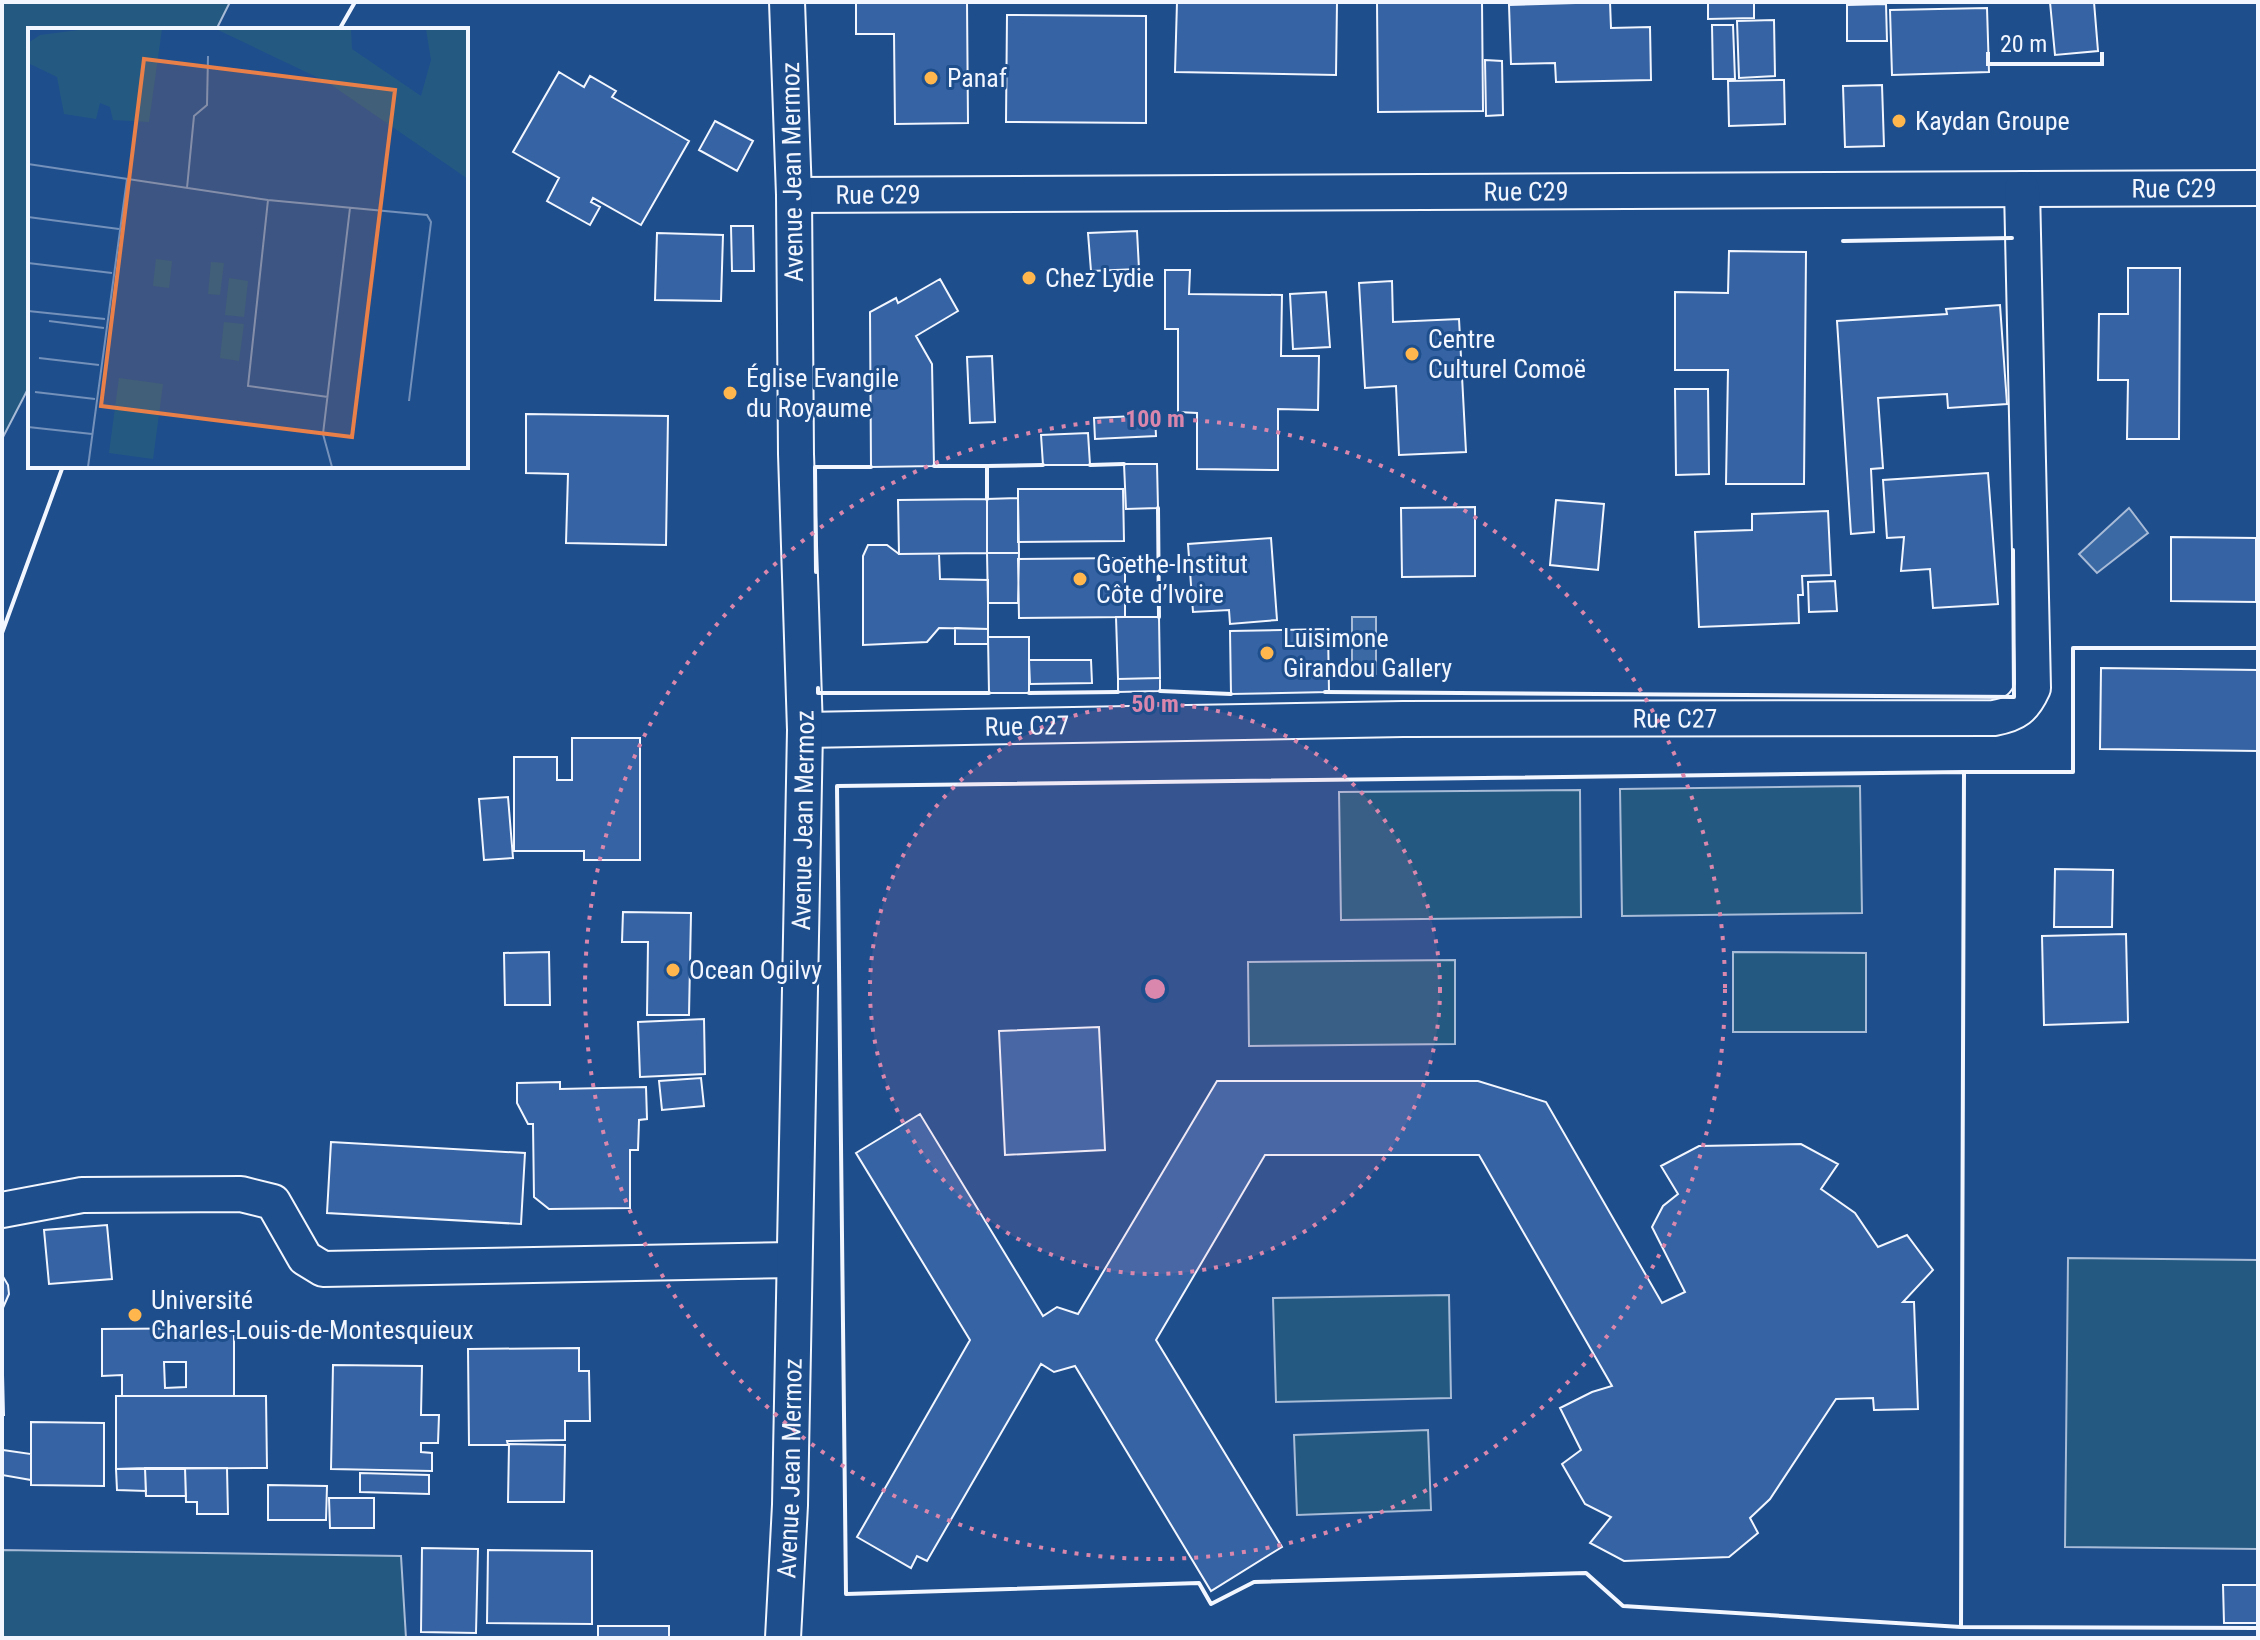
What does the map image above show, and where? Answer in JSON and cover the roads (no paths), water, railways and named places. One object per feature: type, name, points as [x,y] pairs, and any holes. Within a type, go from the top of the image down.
[{"type":"street","name":"Avenue Jean Mermoz","points":[[783,1638],[790,1505],[805,730],[787,2]]},
{"type":"street","name":"Rue C29","points":[[794,195],[2258,188]]},
{"type":"street","name":"Rue C27","points":[[805,730],[1403,719],[1994,718],[2018,712],[2026,704],[2033,688],[2022,189]]},
{"type":"street","points":[[2,1210],[82,1195],[241,1194],[258,1197],[273,1202],[305,1258],[323,1269],[793,1260]]},
{"type":"place","name":"Panaf","points":[[931,78]]},
{"type":"place","name":"Kaydan Groupe","points":[[1899,121]]},
{"type":"place","name":"Chez Lydie","points":[[1029,278]]},
{"type":"place","name":"Centre Culturel Comoë","points":[[1412,354]]},
{"type":"place","name":"Église Evangile du Royaume","points":[[730,393]]},
{"type":"place","name":"Goethe-Institut Côte d’Ivoire","points":[[1080,579]]},
{"type":"place","name":"Luisimone Girandou Gallery","points":[[1267,653]]},
{"type":"place","name":"Ocean Ogilvy","points":[[673,970]]},
{"type":"place","name":"Université Charles-Louis-de-Montesquieux","points":[[135,1315]]}]
